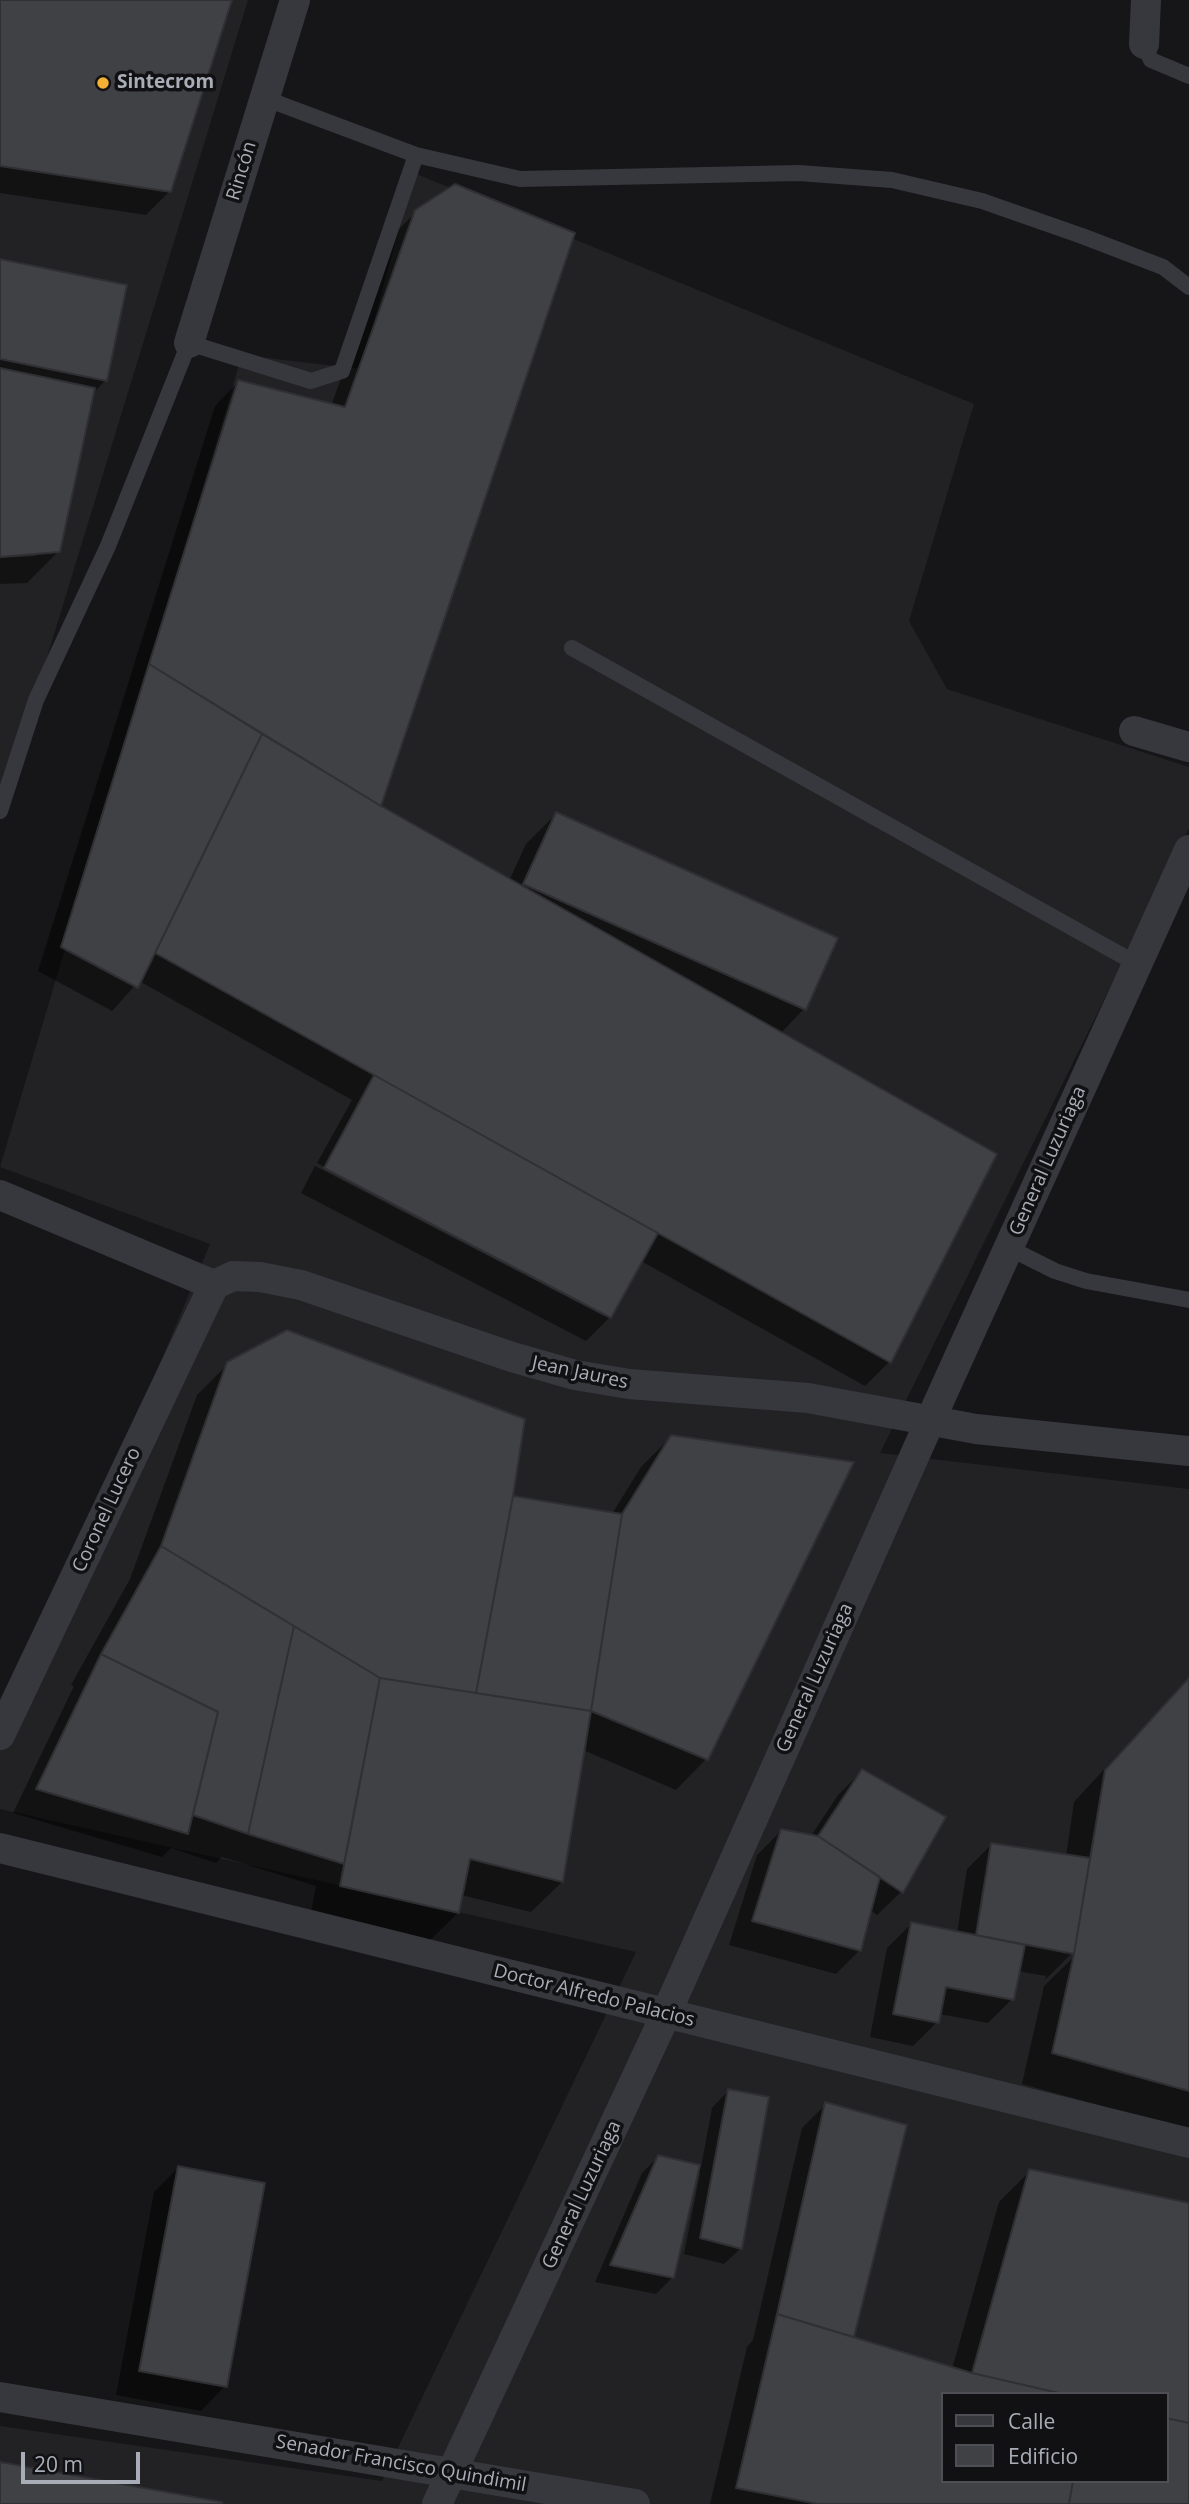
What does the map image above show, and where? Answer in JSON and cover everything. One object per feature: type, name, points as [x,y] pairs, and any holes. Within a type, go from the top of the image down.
[{"type":"street","name":"Rincón","points":[[189,343],[295,0]]},
{"type":"street","points":[[1144,44],[1146,0]]},
{"type":"street","points":[[1133,731],[1189,747]]},
{"type":"street","name":"General Luzuriaga","points":[[437,2504],[666,2014],[930,1421],[1189,850]]},
{"type":"street","points":[[0,1195],[214,1285]]},
{"type":"street","name":"Jean Jaures","points":[[214,1285],[233,1276],[260,1277],[301,1285],[477,1346],[575,1375],[629,1384],[808,1398],[990,1431],[1189,1451]]},
{"type":"street","name":"Coronel Lucero","points":[[0,1735],[214,1285]]},
{"type":"street","name":"Doctor Alfredo Palacios","points":[[0,1848],[1189,2143]]},
{"type":"street","name":"Senador Francisco Quindimil","points":[[0,2397],[635,2504]]},
{"type":"lane","points":[[1144,44],[1151,61],[1189,76]]},
{"type":"lane","points":[[264,98],[416,155],[520,179],[799,173],[892,180],[982,201],[1082,236],[1163,267],[1189,287]]},
{"type":"lane","points":[[0,811],[36,700],[108,546],[189,343],[311,381],[342,371],[416,155]]},
{"type":"lane","points":[[572,648],[1138,964]]},
{"type":"lane","points":[[1009,1248],[1055,1271],[1076,1278],[1189,1300]]},
{"type":"shaded area","points":[[0,0],[248,0],[0,811]]},
{"type":"shaded area","points":[[414,173],[974,404],[909,621],[947,689],[1189,767],[1189,828],[880,1453],[1189,1489],[1189,2504],[0,2504],[0,2426],[382,2481],[636,1952],[0,1809],[0,1745],[210,1244],[0,1167],[242,355],[361,369]]},
{"type":"building","name":"Sintecrom","points":[[0,0],[232,0],[171,192],[0,166]]},
{"type":"building","points":[[455,184],[575,233],[381,806],[149,664],[238,380],[345,407],[415,210]]},
{"type":"building","points":[[0,259],[127,285],[107,381],[0,359]]},
{"type":"building","points":[[0,368],[95,388],[60,552],[0,557]]},
{"type":"building","points":[[149,664],[262,734],[138,988],[61,947]]},
{"type":"building","points":[[262,734],[381,806],[997,1154],[891,1363],[155,953]]},
{"type":"building","points":[[556,812],[838,938],[806,1010],[523,884]]},
{"type":"building","points":[[374,1075],[658,1233],[611,1318],[324,1168]]},
{"type":"building","points":[[287,1330],[525,1419],[476,1693],[380,1678],[161,1546],[227,1362]]},
{"type":"building","points":[[671,1435],[854,1462],[708,1760],[591,1711],[622,1514]]},
{"type":"building","points":[[513,1496],[622,1514],[591,1711],[476,1693]]},
{"type":"building","points":[[161,1546],[294,1626],[248,1834],[193,1815],[218,1712],[101,1654]]},
{"type":"building","points":[[294,1626],[380,1678],[344,1864],[248,1834]]},
{"type":"building","points":[[101,1654],[218,1712],[188,1834],[36,1789]]},
{"type":"building","points":[[380,1678],[591,1711],[563,1882],[470,1859],[459,1913],[340,1886]]},
{"type":"building","points":[[1189,1678],[1189,2091],[1052,2053],[1074,1954],[1105,1770]]},
{"type":"building","points":[[862,1769],[946,1817],[903,1893],[818,1836]]},
{"type":"building","points":[[781,1829],[818,1836],[880,1877],[861,1951],[752,1921]]},
{"type":"building","points":[[991,1843],[1090,1858],[1074,1954],[976,1935]]},
{"type":"building","points":[[911,1922],[1025,1945],[1014,2000],[946,1987],[939,2023],[893,2014]]},
{"type":"building","points":[[728,2089],[769,2097],[742,2249],[700,2238]]},
{"type":"building","points":[[825,2102],[907,2125],[854,2337],[777,2314]]},
{"type":"building","points":[[658,2155],[700,2165],[674,2278],[610,2265]]},
{"type":"building","points":[[178,2166],[265,2183],[227,2387],[139,2371]]},
{"type":"building","points":[[1029,2169],[1189,2203],[1189,2423],[1168,2418],[1168,2392],[1054,2392],[972,2373]]},
{"type":"building","points":[[777,2314],[972,2373],[1054,2392],[940,2392],[940,2483],[1073,2483],[1069,2504],[818,2504],[736,2488]]},
{"type":"building","points":[[1168,2418],[1189,2423],[1189,2504],[1069,2504],[1073,2483],[1168,2483]]},
{"type":"building","points":[[0,2462],[222,2502],[222,2504],[0,2504]]},
{"type":"place","name":"Sintecrom","points":[[103,83]]}]
